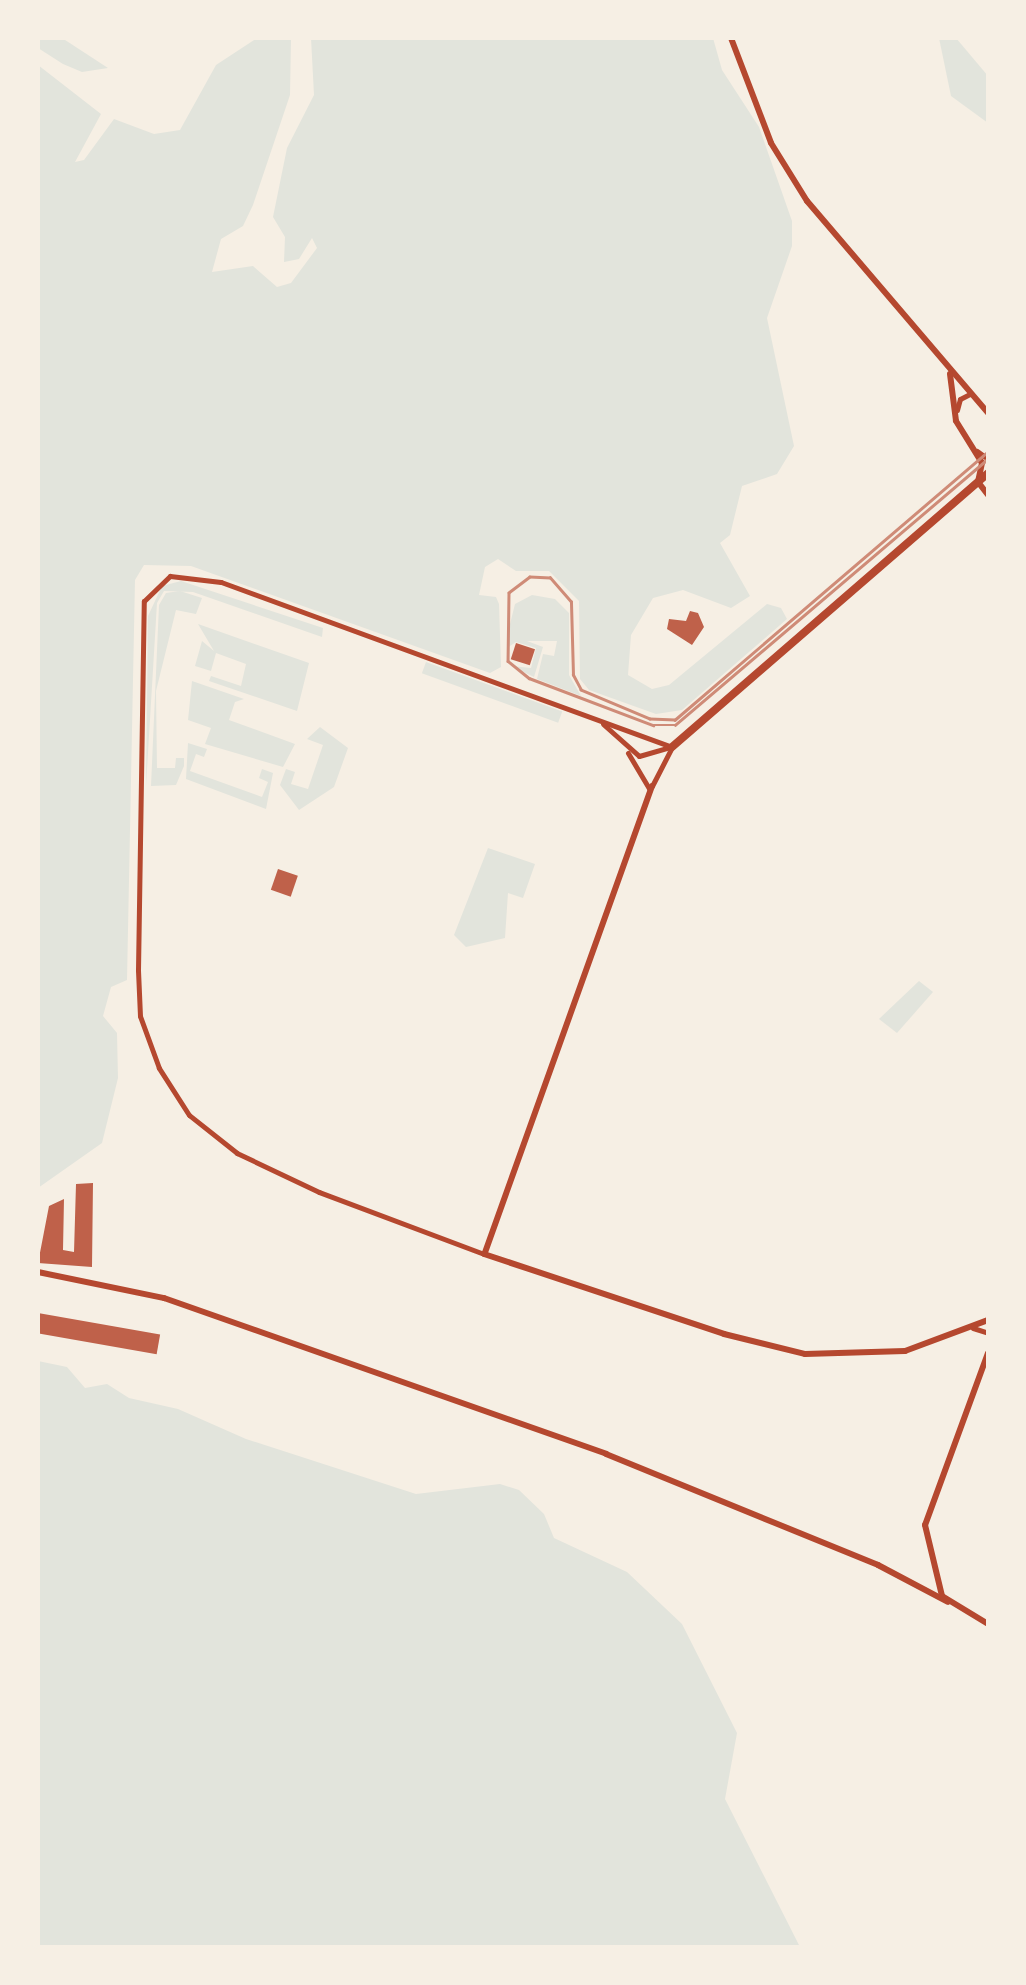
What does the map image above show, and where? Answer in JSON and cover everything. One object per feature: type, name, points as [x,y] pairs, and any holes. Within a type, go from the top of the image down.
[{"type":"main road","points":[[672,747],[988,472]]},
{"type":"street","points":[[731,38],[771,143],[795,184],[988,413]]},
{"type":"street","points":[[949,370],[959,426],[982,463],[978,482],[988,495]]},
{"type":"street","points":[[959,426],[960,399],[973,396]]},
{"type":"street","points":[[969,442],[988,459]]},
{"type":"street","points":[[672,747],[221,582],[182,574],[160,580],[142,614],[138,928],[140,1016],[159,1068],[190,1115],[237,1153],[318,1192],[484,1254],[734,1338],[805,1354],[905,1351],[988,1320]]},
{"type":"street","points":[[601,722],[651,789]]},
{"type":"street","points":[[620,743],[651,757],[672,747]]},
{"type":"street","points":[[484,1254],[651,789],[672,747]]},
{"type":"street","points":[[38,1272],[164,1298],[606,1454],[878,1564],[988,1624]]},
{"type":"street","points":[[972,1328],[988,1333]]},
{"type":"street","points":[[948,1602],[926,1546],[926,1512],[988,1353]]},
{"type":"shaded area","points":[[38,38],[62,38],[108,68],[82,72],[63,64],[38,48]]},
{"type":"shaded area","points":[[257,38],[291,38],[290,95],[253,205],[243,226],[221,239],[212,272],[253,266],[277,287],[291,283],[317,248],[312,238],[299,259],[284,262],[285,237],[273,217],[287,148],[314,95],[311,38],[713,38],[722,70],[759,127],[792,221],[792,246],[767,318],[794,446],[777,474],[742,486],[730,535],[720,543],[750,596],[731,608],[683,590],[653,598],[631,635],[628,675],[652,689],[669,685],[767,604],[781,608],[787,619],[682,710],[656,714],[589,690],[580,679],[579,601],[549,571],[516,571],[498,559],[485,567],[479,595],[496,597],[499,604],[501,667],[490,673],[191,566],[144,565],[135,580],[127,980],[111,987],[103,1016],[117,1033],[118,1078],[102,1143],[38,1188],[38,65],[101,114],[75,162],[84,160],[114,119],[154,134],[180,130],[216,65]]},
{"type":"shaded area","points":[[939,38],[956,38],[988,76],[988,123],[951,96]]},
{"type":"shaded area","points":[[181,581],[323,628],[322,637],[193,592],[164,591],[157,603],[146,786],[148,616],[162,586]]},
{"type":"shaded area","points":[[180,591],[202,598],[196,614],[176,610],[156,691],[157,768],[175,768],[176,758],[184,758],[184,766],[176,785],[151,786],[159,605],[166,593]]},
{"type":"shaded area","points":[[532,595],[555,599],[569,613],[569,675],[581,696],[537,679],[543,654],[554,656],[557,641],[527,641],[543,647],[534,677],[511,666],[531,668],[536,648],[516,642],[507,648],[507,636],[515,604]]},
{"type":"shaded area","points":[[198,624],[309,663],[297,711],[209,681],[211,676],[241,686],[246,664],[216,653],[211,671],[195,666],[202,641],[214,651]]},
{"type":"shaded area","points":[[426,662],[562,712],[558,723],[422,673]]},
{"type":"shaded area","points":[[192,681],[244,699],[235,702],[229,720],[295,744],[283,767],[205,744],[211,728],[188,720]]},
{"type":"shaded area","points":[[320,727],[348,748],[334,787],[299,810],[280,785],[286,769],[295,772],[291,784],[308,789],[323,745],[307,739]]},
{"type":"shaded area","points":[[188,743],[207,749],[204,757],[196,754],[190,771],[262,797],[268,782],[259,778],[262,769],[273,773],[266,809],[186,779]]},
{"type":"shaded area","points":[[488,848],[535,864],[523,898],[508,893],[505,938],[466,947],[454,935]]},
{"type":"shaded area","points":[[919,981],[933,992],[897,1033],[879,1019]]},
{"type":"shaded area","points":[[38,1361],[67,1367],[85,1388],[107,1384],[129,1398],[178,1409],[246,1439],[416,1494],[500,1484],[519,1490],[544,1514],[554,1538],[627,1572],[682,1624],[737,1733],[725,1799],[800,1947],[38,1947]]},
{"type":"building","points":[[690,611],[698,613],[704,627],[692,645],[667,629],[669,619],[686,621]]},
{"type":"building","points":[[516,643],[535,649],[530,665],[511,659]]},
{"type":"building","points":[[278,869],[298,876],[291,897],[271,890]]},
{"type":"building","points":[[93,1183],[92,1267],[38,1263],[49,1206],[64,1199],[63,1250],[74,1252],[76,1184]]},
{"type":"building","points":[[38,1313],[160,1335],[157,1354],[38,1333]]},
{"type":"tram line","points":[[988,452],[675,720],[650,719],[581,690],[573,675],[571,602],[550,578],[530,577],[509,593],[508,661],[529,678],[653,725],[675,725],[988,459]]}]
